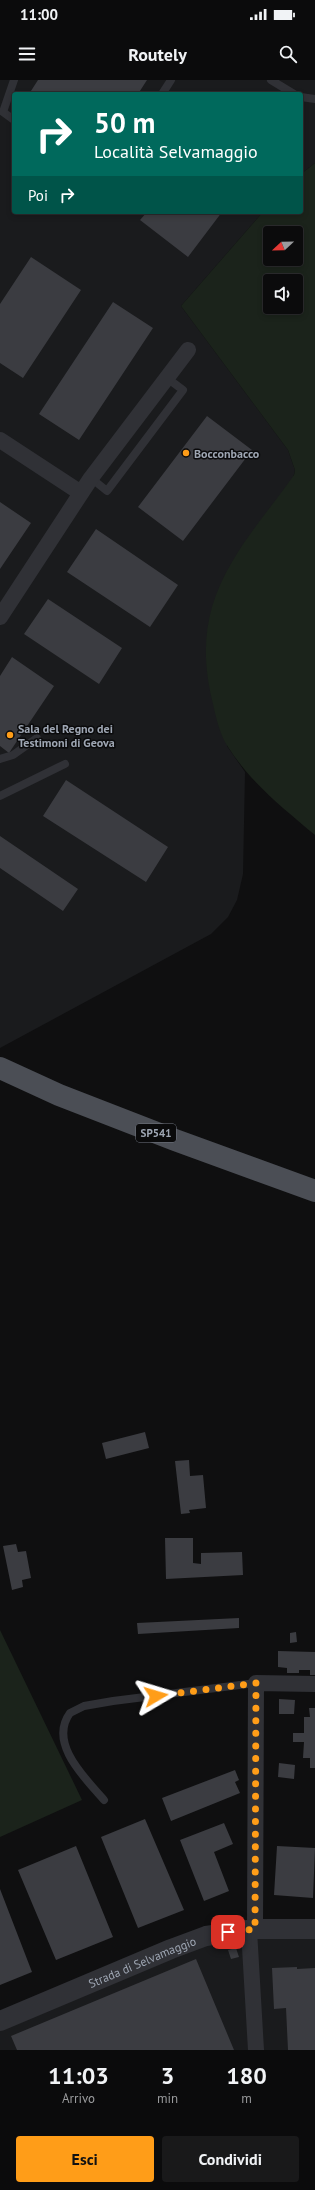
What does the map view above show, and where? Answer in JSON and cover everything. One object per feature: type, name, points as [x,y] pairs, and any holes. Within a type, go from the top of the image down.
[{"type":"main road","name":"SP541","points":[[0,1068],[112,1116],[315,1191]]},
{"type":"street","points":[[0,617],[91,478],[188,350]]},
{"type":"street","points":[[0,440],[81,493]]},
{"type":"street","points":[[256,2050],[252,1929],[256,1683],[315,1684]]},
{"type":"street","name":"Strada di Selvamaggio","points":[[0,2020],[186,1943],[215,1934],[252,1929],[315,1929]]},
{"type":"lane","points":[[12,119],[3,112],[14,80]]},
{"type":"lane","points":[[163,92],[171,80]]},
{"type":"lane","points":[[271,80],[291,92]]},
{"type":"lane","points":[[303,97],[315,99]]},
{"type":"lane","points":[[0,759],[13,754],[37,738]]},
{"type":"lane","points":[[0,796],[65,764]]},
{"type":"lane","points":[[104,1800],[81,1773],[68,1753],[63,1729],[70,1713],[84,1706],[113,1701],[256,1683]]},
{"type":"shaded area","points":[[0,80],[315,80],[315,163],[303,172],[303,92],[12,92],[12,214],[261,214],[181,306],[288,450],[295,470],[227,746],[245,772],[243,874],[237,900],[228,917],[211,934],[0,1048]]},
{"type":"shaded area","points":[[315,163],[315,835],[279,805],[257,784],[228,747],[217,721],[209,685],[207,666],[207,631],[215,597],[223,579],[239,551],[294,475],[295,470],[288,450],[181,306],[261,214],[303,214],[303,172]]},
{"type":"shaded area","points":[[0,1630],[82,1800],[0,1837]]},
{"type":"shaded area","points":[[315,1929],[315,2050],[0,2050],[0,2021],[171,1949]]},
{"type":"building","points":[[38,80],[147,80],[139,92],[30,92]]},
{"type":"building","points":[[145,214],[220,214],[188,257],[140,220]]},
{"type":"building","points":[[31,257],[81,290],[23,378],[0,363],[0,304]]},
{"type":"building","points":[[113,302],[153,328],[79,440],[39,414]]},
{"type":"building","points":[[207,416],[252,450],[183,541],[138,507]]},
{"type":"building","points":[[0,502],[31,523],[0,569]]},
{"type":"building","points":[[96,529],[178,585],[150,627],[67,572]]},
{"type":"building","points":[[48,599],[122,648],[99,684],[24,634]]},
{"type":"building","points":[[12,657],[54,686],[9,753],[0,746],[0,676]]},
{"type":"building","points":[[66,780],[168,847],[146,882],[43,816]]},
{"type":"building","points":[[0,836],[78,889],[63,911],[0,868]]},
{"type":"building","points":[[145,1432],[149,1448],[106,1459],[102,1443]]},
{"type":"building","points":[[189,1460],[190,1476],[203,1475],[206,1508],[189,1510],[190,1513],[181,1514],[175,1461]]},
{"type":"building","points":[[165,1538],[193,1538],[193,1563],[201,1564],[201,1553],[242,1552],[243,1575],[166,1579]]},
{"type":"building","points":[[16,1544],[18,1552],[26,1551],[31,1578],[22,1580],[23,1587],[12,1590],[3,1546]]},
{"type":"building","points":[[239,1618],[239,1628],[138,1634],[137,1623]]},
{"type":"building","points":[[296,1632],[297,1642],[290,1643],[290,1633]]},
{"type":"building","points":[[278,1651],[315,1652],[315,1675],[310,1675],[310,1670],[299,1670],[299,1673],[287,1673],[287,1668],[278,1667]]},
{"type":"building","points":[[279,1699],[295,1700],[294,1714],[279,1714]]},
{"type":"building","points":[[309,1708],[315,1708],[315,1768],[310,1768],[310,1758],[303,1758],[304,1742],[293,1742],[293,1733],[304,1733],[304,1717],[310,1717]]},
{"type":"building","points":[[279,1763],[295,1765],[294,1779],[278,1777]]},
{"type":"building","points":[[235,1770],[239,1780],[235,1782],[240,1793],[171,1821],[162,1798]]},
{"type":"building","points":[[145,1819],[184,1910],[138,1928],[101,1837]]},
{"type":"building","points":[[224,1823],[233,1844],[214,1852],[229,1891],[204,1901],[180,1840]]},
{"type":"building","points":[[76,1846],[113,1937],[56,1960],[18,1870]]},
{"type":"building","points":[[277,1846],[315,1848],[313,1898],[274,1895]]},
{"type":"building","points":[[0,1889],[32,1972],[0,1985]]},
{"type":"building","points":[[236,1948],[239,1957],[231,1959],[228,1950]]},
{"type":"building","points":[[196,1959],[234,2050],[17,2050],[11,2036]]},
{"type":"building","points":[[297,1967],[297,1969],[315,1968],[315,2050],[288,2050],[286,2008],[274,2009],[272,1968]]},
{"type":"place","name":"Bocconbacco","points":[[186,453]]},
{"type":"place","name":"Sala del Regno dei Testimoni di Geova","points":[[10,735]]},
{"type":"route","points":[[156,1696],[256,1683],[255,1929],[228,1932]]}]
